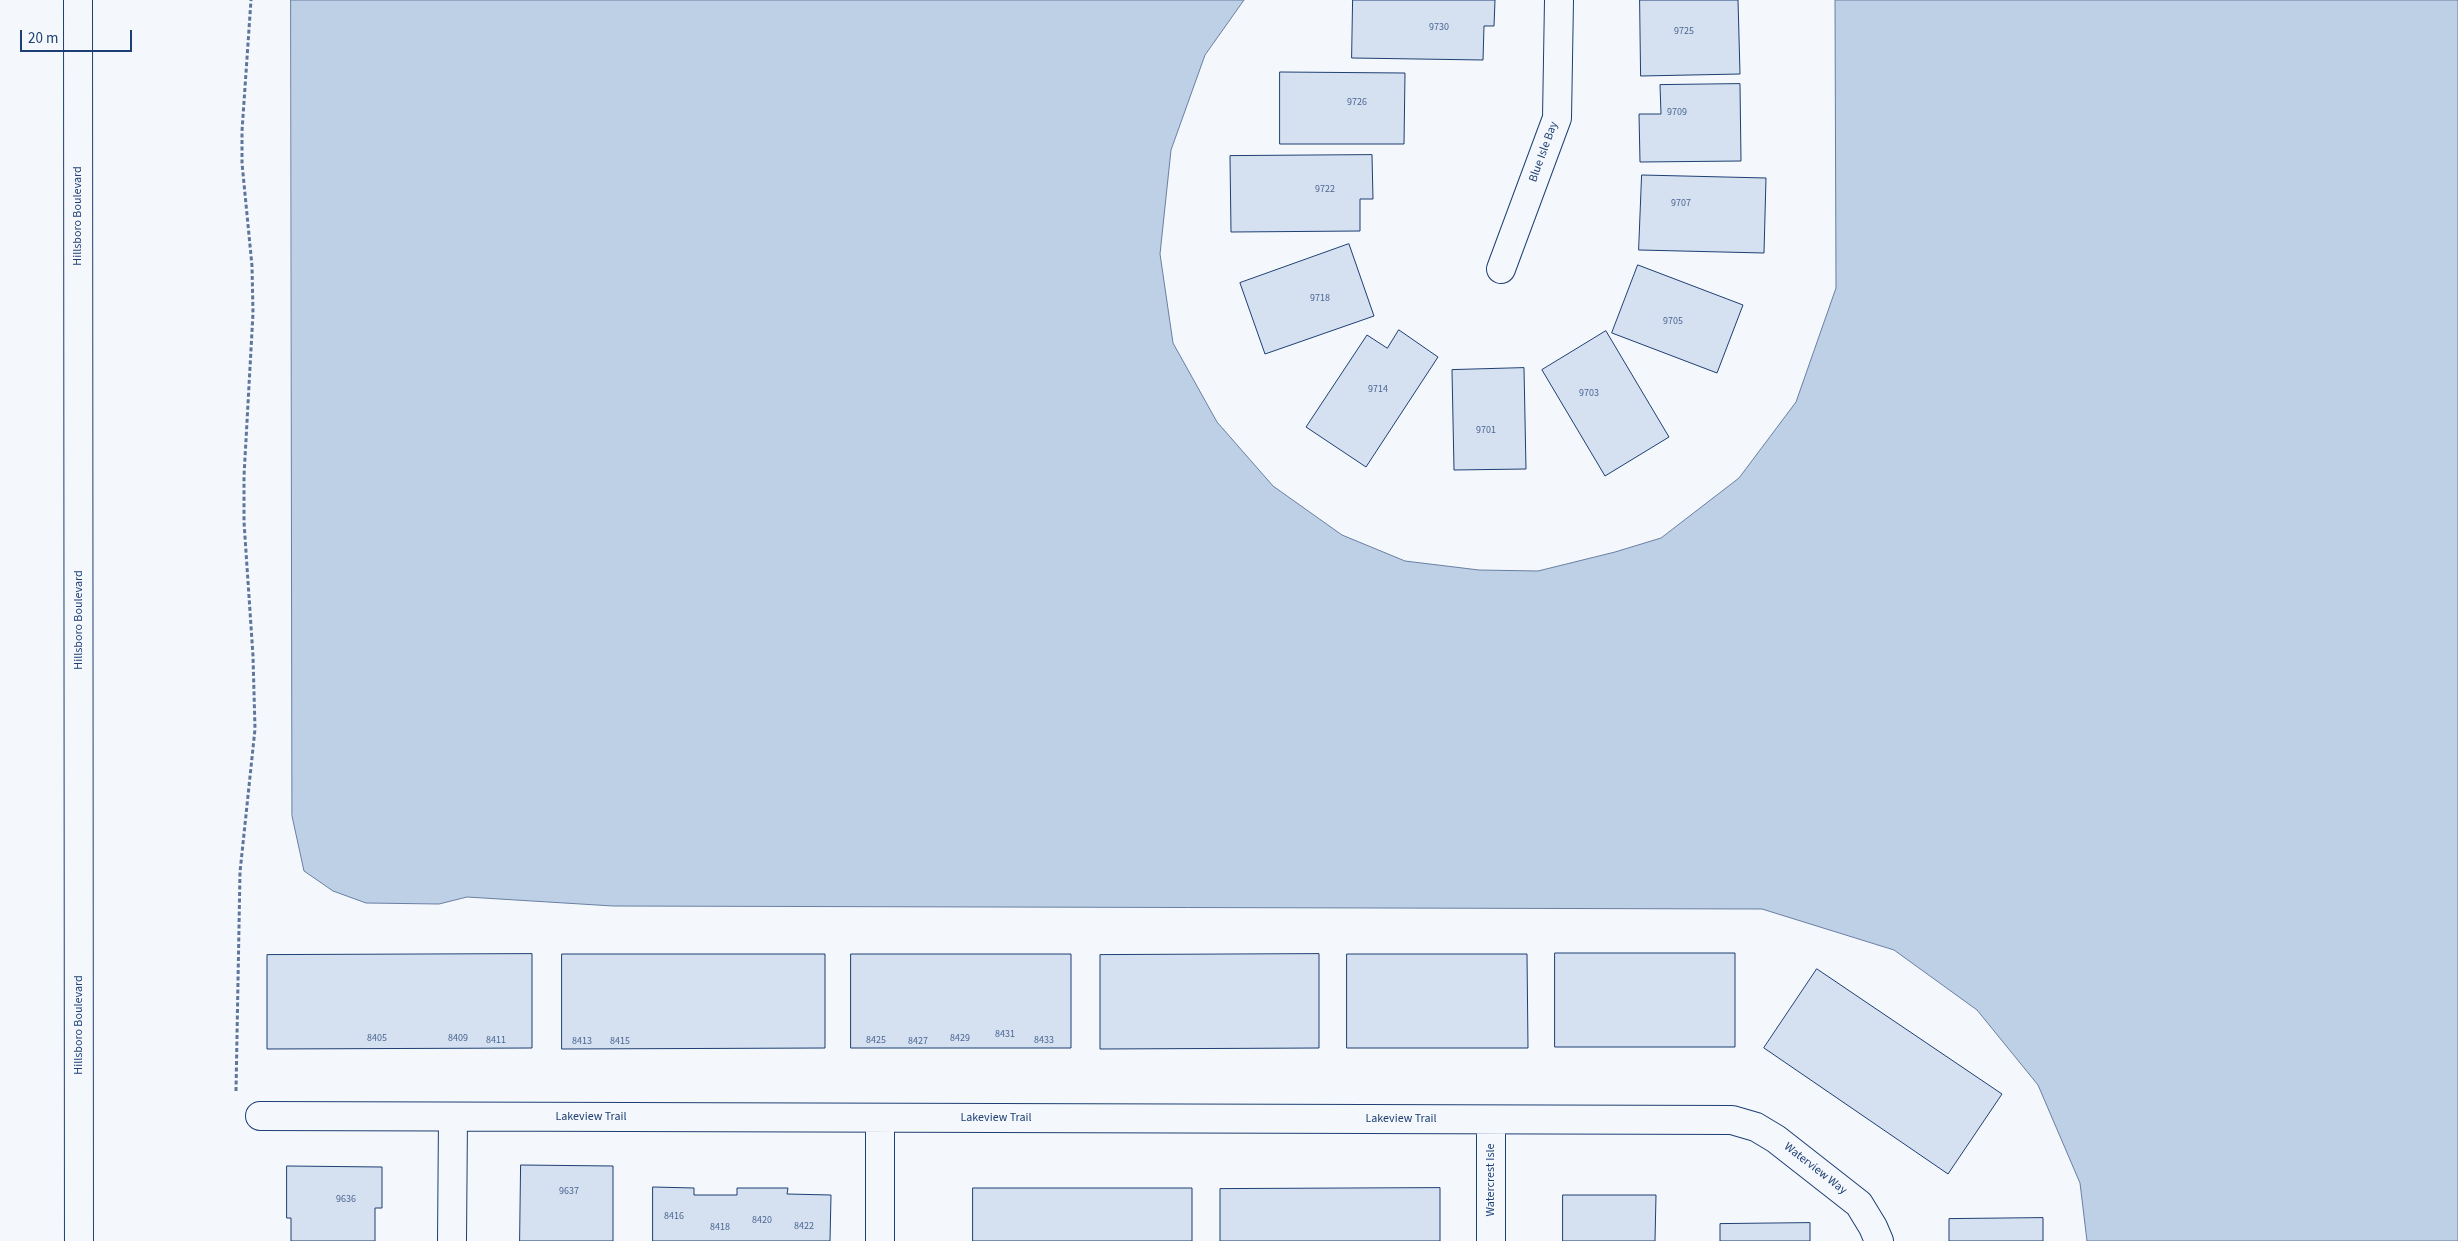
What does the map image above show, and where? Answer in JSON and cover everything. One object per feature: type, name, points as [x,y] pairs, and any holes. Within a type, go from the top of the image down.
[{"type":"street","name":"Hillsboro Boulevard","points":[[78,0],[79,1241]]},
{"type":"street","name":"Blue Isle Bay","points":[[1500,269],[1557,118],[1559,0]]},
{"type":"street","name":"Lakeview Trail","points":[[260,1116],[1732,1120]]},
{"type":"street","points":[[452,1241],[453,1117]]},
{"type":"street","points":[[880,1118],[880,1241]]},
{"type":"street","name":"Watercrest Isle","points":[[1491,1120],[1491,1241]]},
{"type":"street","name":"Waterview Way","points":[[1732,1120],[1756,1127],[1776,1139],[1859,1204],[1874,1227],[1879,1241]]},
{"type":"path","points":[[251,0],[242,131],[242,163],[252,266],[254,314],[244,476],[244,522],[254,656],[255,729],[240,872],[236,1110],[260,1116]]},
{"type":"water","points":[[291,0],[1244,0],[1205,55],[1171,150],[1160,254],[1173,343],[1217,422],[1273,486],[1342,535],[1405,561],[1479,570],[1538,571],[1615,552],[1661,538],[1739,478],[1796,402],[1836,288],[1835,0],[2458,0],[2458,1241],[2087,1241],[2080,1183],[2038,1085],[1977,1010],[1894,950],[1762,909],[613,906],[467,897],[439,904],[366,903],[333,891],[304,871],[292,816]]},
{"type":"building","points":[[1353,0],[1495,0],[1494,26],[1484,26],[1483,60],[1352,58]]},
{"type":"building","points":[[1640,0],[1738,0],[1740,74],[1641,76]]},
{"type":"building","points":[[1280,72],[1405,73],[1404,144],[1280,144]]},
{"type":"building","points":[[1740,84],[1741,161],[1640,162],[1639,114],[1661,114],[1660,85]]},
{"type":"building","points":[[1372,155],[1373,199],[1360,199],[1360,231],[1231,232],[1230,156]]},
{"type":"building","points":[[1642,175],[1766,178],[1764,253],[1639,250]]},
{"type":"building","points":[[1349,244],[1374,316],[1265,354],[1240,283]]},
{"type":"building","points":[[1638,265],[1743,305],[1717,373],[1612,333]]},
{"type":"building","points":[[1399,330],[1438,357],[1366,467],[1306,427],[1367,335],[1387,348]]},
{"type":"building","points":[[1606,331],[1669,437],[1605,476],[1542,370]]},
{"type":"building","points":[[1524,368],[1526,469],[1454,470],[1452,370]]},
{"type":"building","points":[[1555,953],[1735,953],[1735,1047],[1555,1047]]},
{"type":"building","points":[[532,954],[532,1048],[267,1049],[267,955]]},
{"type":"building","points":[[562,954],[825,954],[825,1048],[562,1049]]},
{"type":"building","points":[[851,954],[1071,954],[1071,1048],[851,1048]]},
{"type":"building","points":[[1319,954],[1319,1048],[1100,1049],[1100,955]]},
{"type":"building","points":[[1347,954],[1527,954],[1528,1048],[1347,1048]]},
{"type":"building","points":[[1817,969],[2002,1094],[1948,1174],[1764,1048]]},
{"type":"building","points":[[521,1165],[613,1166],[613,1241],[520,1241]]},
{"type":"building","points":[[287,1166],[382,1167],[382,1208],[375,1208],[375,1241],[291,1241],[291,1218],[287,1218]]},
{"type":"building","points":[[653,1187],[694,1188],[694,1195],[737,1195],[737,1188],[788,1188],[787,1194],[831,1195],[830,1241],[653,1241]]},
{"type":"building","points":[[973,1188],[1192,1188],[1192,1241],[973,1241]]},
{"type":"building","points":[[1440,1188],[1440,1241],[1220,1241],[1220,1189]]},
{"type":"building","points":[[1563,1195],[1656,1195],[1655,1241],[1563,1241]]},
{"type":"building","points":[[2043,1218],[2043,1241],[1949,1241],[1949,1219]]},
{"type":"building","points":[[1810,1223],[1810,1241],[1720,1241],[1720,1224]]}]
